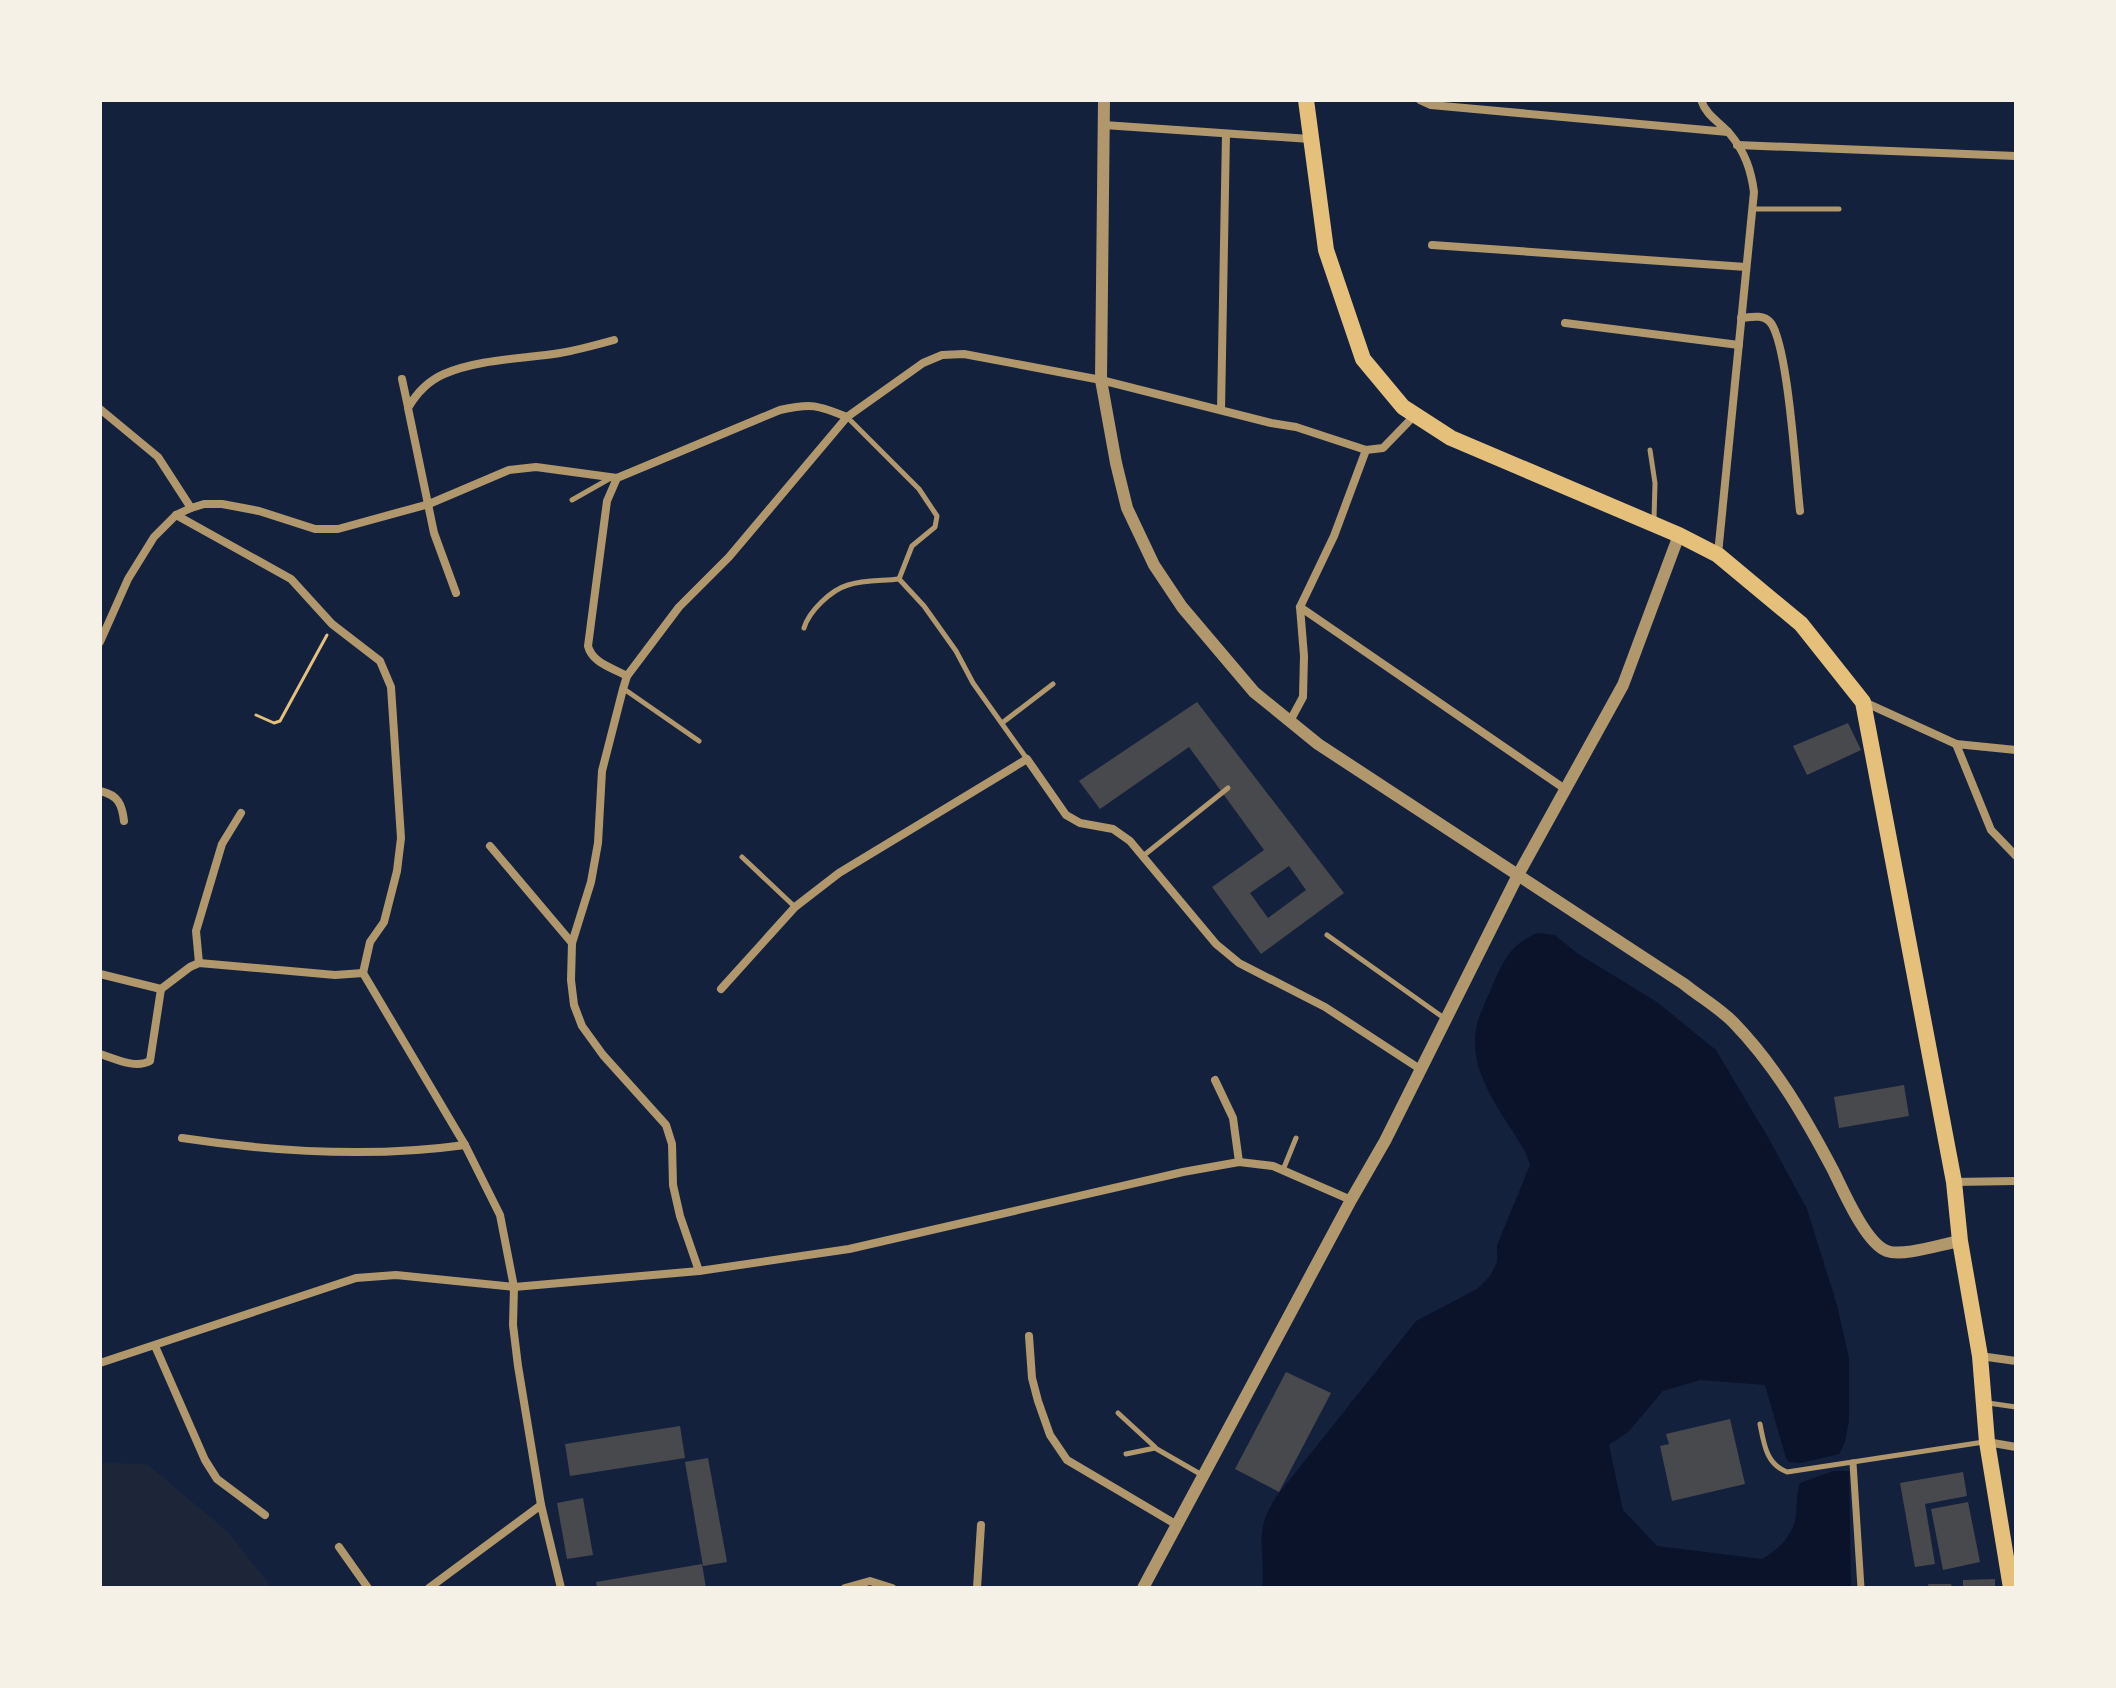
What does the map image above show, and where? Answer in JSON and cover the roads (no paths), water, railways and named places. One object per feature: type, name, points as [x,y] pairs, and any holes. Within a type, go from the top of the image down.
[{"type":"main road","points":[[1306,100],[1326,250],[1363,359],[1403,407],[1451,438],[1654,524],[1718,555],[1801,624],[1863,702],[1954,1182],[1960,1241],[1980,1356],[1987,1442],[2012,1568],[2011,1588]]},
{"type":"street","points":[[1104,100],[1101,380],[1127,508],[1154,565],[1182,607],[1254,692],[1318,744],[1684,984],[1731,1020],[1763,1057],[1803,1113],[1855,1212],[1876,1244],[1887,1251],[1900,1253],[1960,1241]]},
{"type":"street","points":[[1420,100],[1431,105],[1729,132]]},
{"type":"street","points":[[1701,100],[1711,117],[1729,132],[1750,165],[1754,192],[1718,555]]},
{"type":"street","points":[[1104,125],[1311,139]]},
{"type":"street","points":[[1221,410],[1226,134]]},
{"type":"street","points":[[1737,145],[2016,156]]},
{"type":"street","points":[[1432,245],[1746,267]]},
{"type":"street","points":[[1741,318],[1769,319],[1775,329],[1784,364],[1800,511]]},
{"type":"street","points":[[1565,323],[1739,345]]},
{"type":"street","points":[[408,408],[426,386],[445,374],[614,340]]},
{"type":"street","points":[[699,1271],[680,1216],[673,1185],[672,1144],[666,1125],[603,1055],[582,1026],[574,1005],[571,980],[572,943],[591,882],[598,843],[602,771],[623,689],[627,676],[679,607],[729,557],[847,417],[923,363],[942,355],[964,354],[1101,380],[1296,427],[1366,450],[1383,448],[1415,415]]},
{"type":"street","points":[[402,379],[442,559],[456,593]]},
{"type":"street","points":[[100,642],[128,579],[154,537],[176,515],[204,504],[222,504],[326,530],[429,504],[509,470],[536,467],[614,478],[780,410],[816,405],[847,417]]},
{"type":"street","points":[[100,409],[158,457],[191,508]]},
{"type":"street","points":[[1290,721],[1303,697],[1300,607],[1334,536],[1366,450]]},
{"type":"street","points":[[614,478],[607,501],[588,646],[589,653],[597,660],[627,676]]},
{"type":"street","points":[[176,515],[291,579],[332,624],[380,661],[391,687],[401,838],[397,871],[384,922],[370,942],[363,973],[465,1145],[500,1215],[514,1287],[513,1325],[518,1366],[541,1505],[561,1588]]},
{"type":"street","points":[[1143,1588],[1385,1141],[1518,875],[1623,685],[1679,535]]},
{"type":"street","points":[[1300,607],[1565,789]]},
{"type":"street","points":[[1863,702],[1956,744],[2016,750]]},
{"type":"street","points":[[1956,744],[1991,830],[2016,856]]},
{"type":"street","points":[[721,989],[795,907],[839,873],[1027,759],[1066,815],[1080,823],[1113,829],[1130,841],[1216,944],[1239,963],[1325,1007],[1420,1069]]},
{"type":"street","points":[[100,791],[113,795],[119,801],[124,821]]},
{"type":"street","points":[[199,963],[196,931],[222,844],[241,813]]},
{"type":"street","points":[[490,846],[572,943]]},
{"type":"street","points":[[100,1054],[135,1064],[150,1061],[161,989],[199,963],[335,975],[363,973]]},
{"type":"street","points":[[100,974],[161,989]]},
{"type":"street","points":[[1215,1080],[1233,1118],[1239,1162]]},
{"type":"street","points":[[182,1138],[259,1148],[398,1152],[465,1145]]},
{"type":"street","points":[[100,1363],[356,1278],[396,1275],[514,1287],[699,1271],[849,1249],[1183,1172],[1239,1162],[1273,1166],[1351,1200]]},
{"type":"street","points":[[1954,1182],[2016,1181]]},
{"type":"street","points":[[1029,1336],[1032,1378],[1038,1401],[1050,1435],[1067,1460],[1177,1525]]},
{"type":"street","points":[[155,1346],[205,1460],[217,1479],[265,1515]]},
{"type":"street","points":[[1980,1356],[2016,1361]]},
{"type":"street","points":[[1987,1442],[2016,1447]]},
{"type":"street","points":[[1853,1463],[1861,1588]]},
{"type":"street","points":[[429,1588],[541,1505]]},
{"type":"street","points":[[977,1588],[981,1525]]},
{"type":"street","points":[[339,1547],[368,1588]]},
{"type":"street","points":[[845,1588],[870,1581],[888,1584],[892,1588]]},
{"type":"lane","points":[[1752,209],[1839,209]]},
{"type":"lane","points":[[847,417],[919,489],[937,516],[935,527],[912,546],[899,579]]},
{"type":"lane","points":[[1650,450],[1655,483],[1654,524]]},
{"type":"lane","points":[[572,500],[614,478]]},
{"type":"lane","points":[[804,628],[814,610],[848,585],[899,579]]},
{"type":"lane","points":[[899,579],[924,606],[1027,759]]},
{"type":"lane","points":[[1002,723],[1053,684]]},
{"type":"lane","points":[[623,689],[699,741]]},
{"type":"lane","points":[[1143,856],[1228,788]]},
{"type":"lane","points":[[742,857],[795,907]]},
{"type":"lane","points":[[1327,935],[1445,1019]]},
{"type":"lane","points":[[1283,1171],[1296,1138]]},
{"type":"lane","points":[[1983,1402],[2016,1407]]},
{"type":"lane","points":[[1118,1413],[1155,1448],[1203,1476]]},
{"type":"lane","points":[[1760,1424],[1766,1452],[1775,1468],[1787,1472],[1987,1442]]},
{"type":"lane","points":[[1126,1454],[1155,1448]]}]
